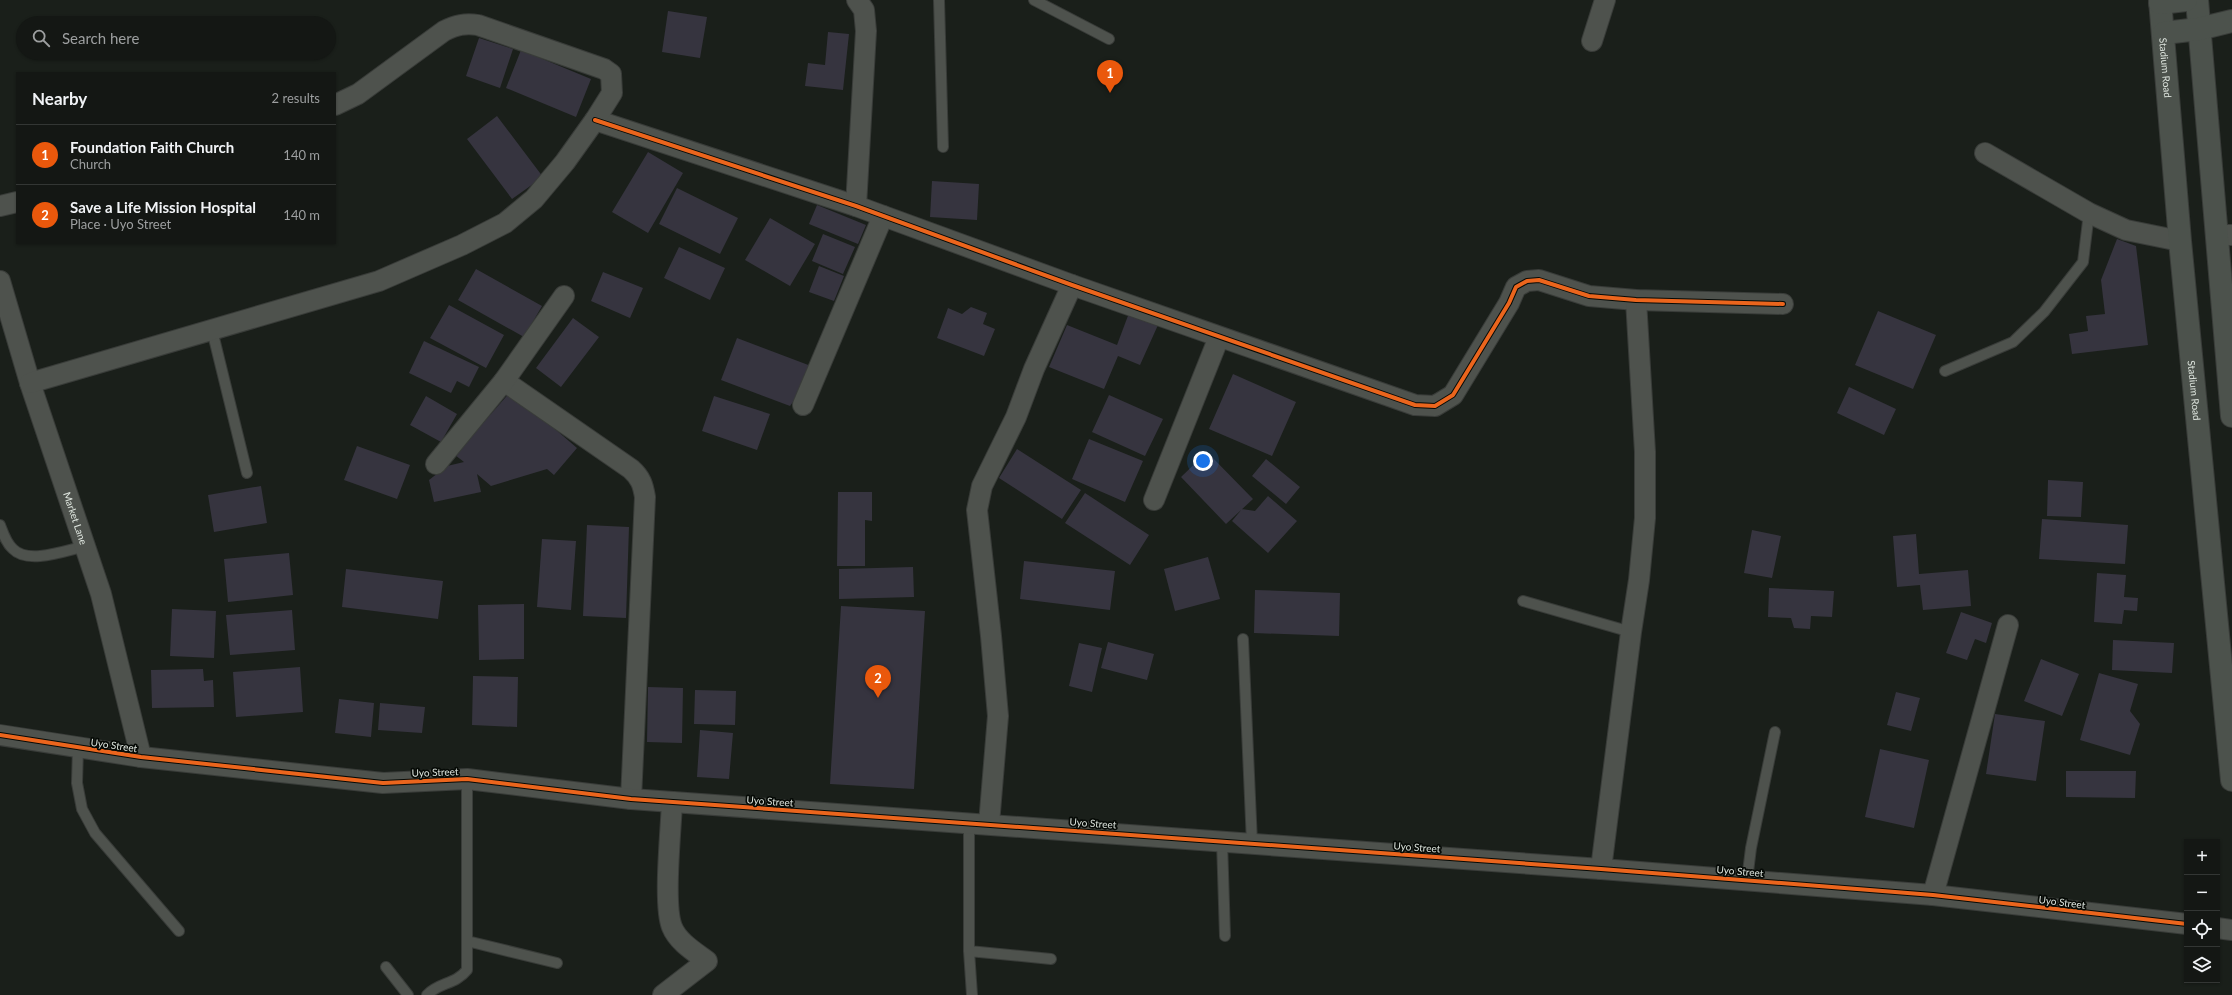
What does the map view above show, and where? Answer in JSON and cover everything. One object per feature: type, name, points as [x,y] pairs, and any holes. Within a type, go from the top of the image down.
[{"type":"main road","points":[[2160,1],[2186,0]]},
{"type":"main road","points":[[2197,0],[2199,29],[2224,235],[2232,416]]},
{"type":"main road","name":"Stadium Road","points":[[2160,1],[2164,33],[2180,241],[2232,780]]},
{"type":"main road","points":[[2164,33],[2199,29],[2232,21]]},
{"type":"street","points":[[856,206],[866,31],[864,10],[857,0]]},
{"type":"street","points":[[1592,41],[1604,0]]},
{"type":"street","points":[[30,383],[379,281],[462,245],[505,223],[534,199],[565,162],[595,120],[612,93],[611,74],[604,68],[478,25],[468,23],[455,25],[444,31],[358,94],[336,105]]},
{"type":"street","points":[[595,120],[856,206],[1072,286],[1415,405],[1435,406],[1453,394],[1509,304],[1516,287],[1526,281],[1540,280],[1589,296],[1636,300],[1783,304]]},
{"type":"street","points":[[1984,152],[2089,213],[2126,230],[2180,241]]},
{"type":"street","points":[[0,206],[16,202]]},
{"type":"street","points":[[803,405],[882,216]]},
{"type":"street","name":"Market Lane","points":[[0,281],[30,383],[86,546],[123,680],[141,757]]},
{"type":"street","points":[[989,824],[998,716],[992,636],[977,510],[982,486],[1016,417],[1072,286]]},
{"type":"street","points":[[436,464],[504,381],[564,296]]},
{"type":"street","points":[[1602,868],[1646,518],[1645,452],[1636,300]]},
{"type":"street","points":[[1154,500],[1219,337]]},
{"type":"street","points":[[504,381],[631,469],[640,477],[645,497],[632,799]]},
{"type":"street","points":[[1933,895],[2008,625]]},
{"type":"street","name":"Uyo Street","points":[[0,735],[141,757],[383,783],[467,779],[632,799],[1602,868],[1933,895],[2184,924]]},
{"type":"street","points":[[663,995],[707,961],[682,941],[672,928],[669,916],[672,802]]},
{"type":"street","points":[[2220,928],[2232,930]]},
{"type":"lane","points":[[939,0],[944,147]]},
{"type":"lane","points":[[1034,0],[1109,39]]},
{"type":"lane","points":[[1944,371],[2013,342],[2044,312],[2083,262],[2089,213]]},
{"type":"lane","points":[[212,330],[247,473]]},
{"type":"lane","points":[[0,525],[12,549],[21,556],[34,558],[86,546]]},
{"type":"lane","points":[[1524,601],[1631,632]]},
{"type":"lane","points":[[1243,638],[1252,843]]},
{"type":"lane","points":[[1747,880],[1751,848],[1775,732]]},
{"type":"lane","points":[[78,748],[77,783],[82,809],[95,833],[179,932]]},
{"type":"lane","points":[[427,995],[449,982],[460,979],[467,970],[467,779]]},
{"type":"lane","points":[[969,822],[969,951],[972,995]]},
{"type":"lane","points":[[1222,841],[1224,936]]},
{"type":"lane","points":[[467,941],[557,963]]},
{"type":"lane","points":[[969,951],[1051,959]]},
{"type":"lane","points":[[386,967],[408,995]]},
{"type":"building","points":[[668,11],[707,17],[700,58],[662,52]]},
{"type":"building","points":[[828,32],[849,34],[843,90],[805,86],[808,63],[825,65]]},
{"type":"building","points":[[479,38],[513,49],[500,88],[466,76]]},
{"type":"building","points":[[521,50],[591,79],[576,117],[506,88]]},
{"type":"building","points":[[497,116],[543,177],[512,199],[467,139]]},
{"type":"building","points":[[648,152],[683,173],[648,233],[612,212]]},
{"type":"building","points":[[932,181],[979,184],[977,220],[930,217]]},
{"type":"building","points":[[677,188],[738,218],[720,254],[659,224]]},
{"type":"building","points":[[817,205],[866,225],[858,244],[809,224]]},
{"type":"building","points":[[770,218],[815,244],[790,286],[745,260]]},
{"type":"building","points":[[823,234],[855,247],[843,274],[812,261]]},
{"type":"building","points":[[2117,239],[2136,246],[2148,345],[2072,354],[2069,334],[2088,331],[2086,316],[2105,314],[2101,280]]},
{"type":"building","points":[[679,247],[725,268],[710,300],[664,278]]},
{"type":"building","points":[[819,266],[844,276],[834,301],[809,292]]},
{"type":"building","points":[[476,269],[542,306],[524,337],[458,300]]},
{"type":"building","points":[[603,272],[643,288],[630,318],[591,301]]},
{"type":"building","points":[[449,305],[504,335],[486,368],[430,338]]},
{"type":"building","points":[[971,307],[987,313],[983,324],[995,329],[984,356],[937,338],[948,308],[962,314]]},
{"type":"building","points":[[1878,311],[1936,335],[1913,389],[1855,365]]},
{"type":"building","points":[[1129,313],[1158,325],[1140,365],[1118,356],[1104,389],[1049,367],[1067,325],[1117,345]]},
{"type":"building","points":[[573,318],[599,337],[561,387],[536,368]]},
{"type":"building","points":[[737,338],[811,366],[801,391],[790,406],[721,380]]},
{"type":"building","points":[[424,341],[479,367],[469,387],[457,381],[451,393],[409,373]]},
{"type":"building","points":[[1233,374],[1296,402],[1272,456],[1209,429]]},
{"type":"building","points":[[1849,387],[1896,409],[1884,435],[1837,413]]},
{"type":"building","points":[[511,391],[577,448],[554,475],[547,469],[491,486],[477,474],[481,492],[434,502],[429,480],[447,466],[464,462],[455,455]]},
{"type":"building","points":[[1109,395],[1163,419],[1145,456],[1092,432]]},
{"type":"building","points":[[426,396],[457,414],[441,442],[410,425]]},
{"type":"building","points":[[714,396],[770,414],[757,450],[702,431]]},
{"type":"building","points":[[1089,439],[1143,461],[1125,502],[1072,479]]},
{"type":"building","points":[[357,446],[410,465],[397,499],[344,480]]},
{"type":"building","points":[[1017,449],[1081,490],[1062,519],[999,478]]},
{"type":"building","points":[[1207,452],[1253,499],[1226,524],[1181,477]]},
{"type":"building","points":[[1266,459],[1300,487],[1286,504],[1252,476]]},
{"type":"building","points":[[2048,480],[2083,482],[2081,517],[2047,516]]},
{"type":"building","points":[[261,486],[267,523],[214,532],[208,495]]},
{"type":"building","points":[[838,492],[872,492],[872,521],[865,520],[865,566],[837,566]]},
{"type":"building","points":[[1085,493],[1149,535],[1130,565],[1065,523]]},
{"type":"building","points":[[1268,496],[1297,521],[1268,553],[1232,521],[1242,509],[1255,511]]},
{"type":"building","points":[[2042,519],[2128,525],[2125,564],[2039,559]]},
{"type":"building","points":[[587,525],[629,527],[626,618],[583,616]]},
{"type":"building","points":[[1752,530],[1781,536],[1772,578],[1744,573]]},
{"type":"building","points":[[1916,534],[1919,574],[1968,570],[1971,606],[1923,610],[1920,585],[1897,587],[1893,536]]},
{"type":"building","points":[[542,539],[576,541],[571,610],[537,607]]},
{"type":"building","points":[[289,553],[293,595],[228,602],[224,559]]},
{"type":"building","points":[[1208,557],[1220,599],[1175,611],[1164,569]]},
{"type":"building","points":[[1024,561],[1115,571],[1110,610],[1020,599]]},
{"type":"building","points":[[913,567],[914,597],[839,599],[839,569]]},
{"type":"building","points":[[346,569],[443,581],[438,619],[342,607]]},
{"type":"building","points":[[2097,573],[2126,575],[2124,597],[2138,598],[2137,611],[2124,610],[2122,624],[2094,622]]},
{"type":"building","points":[[1769,588],[1834,591],[1832,617],[1811,616],[1810,629],[1794,628],[1791,618],[1768,617]]},
{"type":"building","points":[[1255,590],[1340,593],[1339,636],[1254,633]]},
{"type":"building","points":[[524,604],[524,659],[479,660],[478,605]]},
{"type":"building","points":[[841,606],[925,611],[914,789],[830,784]]},
{"type":"building","points":[[172,609],[216,611],[214,658],[170,656]]},
{"type":"building","points":[[292,610],[295,650],[230,655],[226,615]]},
{"type":"building","points":[[1961,612],[1992,623],[1986,643],[1975,639],[1967,660],[1946,653]]},
{"type":"building","points":[[2113,640],[2174,643],[2172,673],[2112,670]]},
{"type":"building","points":[[1108,642],[1154,654],[1147,680],[1101,668]]},
{"type":"building","points":[[1079,643],[1102,648],[1092,692],[1069,686]]},
{"type":"building","points":[[2041,659],[2079,674],[2062,716],[2024,701]]},
{"type":"building","points":[[300,667],[303,712],[236,717],[233,672]]},
{"type":"building","points":[[203,669],[204,681],[213,680],[214,707],[152,708],[151,670]]},
{"type":"building","points":[[2099,673],[2138,684],[2130,711],[2140,724],[2130,755],[2080,740]]},
{"type":"building","points":[[473,676],[518,677],[517,727],[472,725]]},
{"type":"building","points":[[648,687],[683,688],[682,743],[647,742]]},
{"type":"building","points":[[695,690],[736,691],[735,725],[694,724]]},
{"type":"building","points":[[1896,692],[1920,698],[1911,731],[1887,725]]},
{"type":"building","points":[[339,699],[374,703],[371,737],[335,733]]},
{"type":"building","points":[[380,703],[425,707],[422,733],[378,730]]},
{"type":"building","points":[[1995,714],[2045,721],[2036,781],[1986,774]]},
{"type":"building","points":[[700,730],[733,733],[729,779],[697,777]]},
{"type":"building","points":[[1880,749],[1929,760],[1914,828],[1865,817]]},
{"type":"building","points":[[2066,771],[2136,771],[2135,798],[2066,797]]},
{"type":"cycle path","points":[[595,120],[856,206],[1072,285],[1415,405],[1435,406],[1453,395],[1509,303],[1516,287],[1527,281],[1539,280],[1589,296],[1636,300],[1783,304]]},
{"type":"cycle path","points":[[0,735],[141,757],[383,783],[467,779],[631,799],[1601,869],[1933,895],[2184,924]]},
{"type":"place","name":"Foundation Faith Church","points":[[1110,93]]},
{"type":"place","name":"Save a Life Mission Hospital","points":[[878,698]]}]
